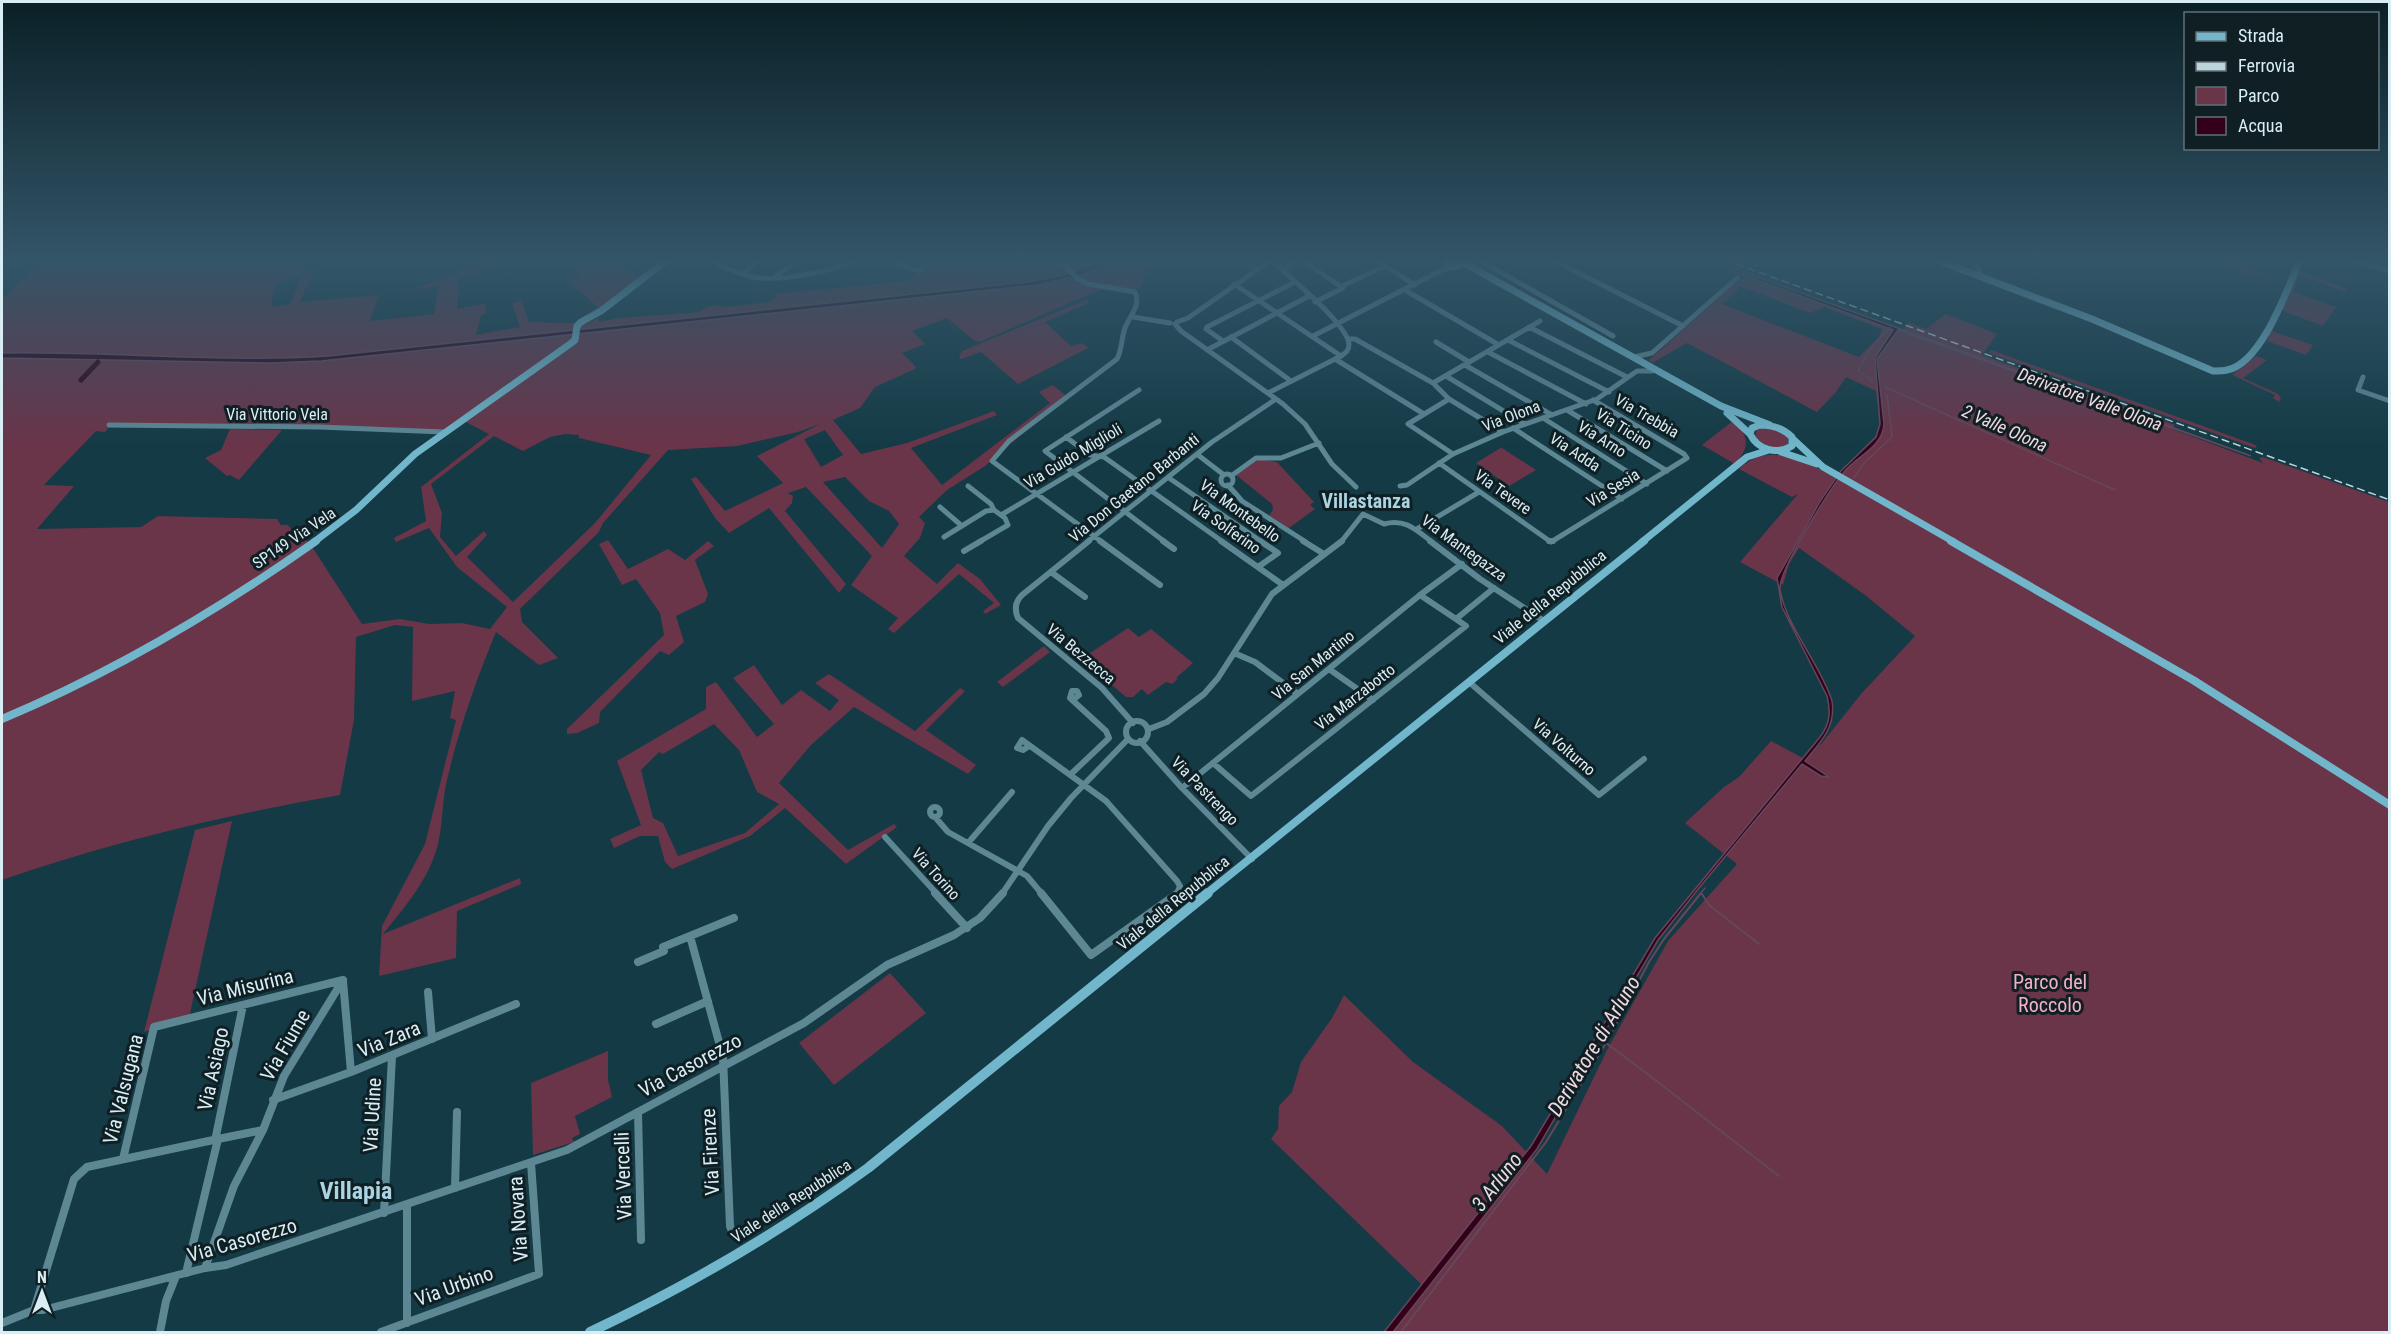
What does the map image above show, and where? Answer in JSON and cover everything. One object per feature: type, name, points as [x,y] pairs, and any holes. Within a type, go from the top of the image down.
[{"type":"street","name":"SP149 Via Vela","points":[[2,719],[88,682],[212,609],[347,518],[408,461],[444,432],[575,340],[577,326],[583,322]]},
{"type":"street","points":[[1129,322],[1124,329],[1120,354],[1112,364],[1009,441],[992,461],[1160,585]]},
{"type":"street","points":[[1166,322],[1177,324],[1207,350],[1276,399],[1305,424],[1332,464],[1356,487]]},
{"type":"street","points":[[1216,322],[1206,329],[1223,341]]},
{"type":"street","points":[[1207,350],[1259,322]]},
{"type":"street","points":[[1291,322],[1341,356]]},
{"type":"street","points":[[1313,336],[1341,322]]},
{"type":"street","points":[[1460,322],[1499,345]]},
{"type":"street","points":[[1433,383],[1538,322]]},
{"type":"street","points":[[1570,322],[1731,416],[1759,446],[1823,467],[1843,478],[2193,680],[2390,806]]},
{"type":"street","points":[[1589,322],[1613,336]]},
{"type":"street","points":[[1676,322],[1683,326]]},
{"type":"street","points":[[1631,357],[1644,357],[1687,322]]},
{"type":"street","points":[[2100,322],[2213,371],[2222,372],[2238,367],[2254,351],[2269,322]]},
{"type":"street","points":[[1268,393],[1341,356],[1349,348],[1348,339],[1338,324]]},
{"type":"street","points":[[1529,327],[1629,375],[1643,369],[1652,369],[1721,406],[1785,430],[1823,467]]},
{"type":"street","points":[[1231,337],[1292,381]]},
{"type":"street","points":[[1348,339],[1355,339],[1433,383],[1449,399],[1503,432]]},
{"type":"street","points":[[1508,340],[1609,392]]},
{"type":"street","points":[[1436,342],[1467,364],[1552,415]]},
{"type":"street","points":[[1488,351],[1586,404]]},
{"type":"street","points":[[1652,352],[1648,359],[1652,369]]},
{"type":"street","points":[[1629,375],[1634,364],[1631,357]]},
{"type":"street","points":[[1335,359],[1424,414]]},
{"type":"street","name":"Via Olona","points":[[1400,486],[1407,485],[1454,454],[1503,432],[1586,404],[1609,392],[1629,375]]},
{"type":"street","points":[[1446,376],[1525,424]]},
{"type":"street","points":[[2363,377],[2358,390],[2390,401]]},
{"type":"street","points":[[1139,390],[1045,451],[1174,549]]},
{"type":"street","name":"Via Don Gaetano Barbanti","points":[[1015,606],[1020,596],[1170,478],[1212,442],[1276,399]]},
{"type":"street","points":[[1449,399],[1408,424],[1454,454]]},
{"type":"street","name":"Via Trebbia","points":[[1593,400],[1687,456]]},
{"type":"street","name":"Via Ticino","points":[[1567,410],[1667,471]]},
{"type":"street","name":"Via Arno","points":[[1543,418],[1647,484]]},
{"type":"street","name":"Via Guido Miglioli","points":[[1001,515],[1159,421]]},
{"type":"street","points":[[1770,424],[1755,426],[1747,457],[1790,448],[1793,439]]},
{"type":"street","name":"Via Vittorio Vela","points":[[109,425],[320,427],[444,432]]},
{"type":"street","name":"Via Adda","points":[[1513,428],[1622,499]]},
{"type":"street","name":"Via Solferino","points":[[1066,437],[1090,455],[1104,457],[1283,585]]},
{"type":"street","points":[[1198,455],[1224,475],[1231,476],[1256,458],[1281,458],[1319,443]]},
{"type":"street","name":"Via Sesia","points":[[1551,542],[1647,484],[1687,456]]},
{"type":"street","name":"Viale della Repubblica","points":[[590,1332],[726,1261],[781,1228],[850,1181],[1747,457]]},
{"type":"street","name":"Via Tevere","points":[[1438,464],[1551,542]]},
{"type":"street","points":[[1149,729],[1167,722],[1204,694],[1218,678],[1269,599],[1283,585],[1324,554],[1242,501],[1228,485],[1220,482],[1220,478],[1224,475]]},
{"type":"street","points":[[1228,485],[1234,482],[1231,476]]},
{"type":"street","name":"Via Montebello","points":[[1170,478],[1278,553],[1258,567]]},
{"type":"street","points":[[964,551],[1008,525],[991,504],[968,486]]},
{"type":"street","points":[[1417,530],[1479,492]]},
{"type":"street","points":[[940,507],[962,526]]},
{"type":"street","points":[[944,537],[986,511],[994,510]]},
{"type":"street","name":"Via Mantegazza","points":[[1324,554],[1351,532],[1363,514],[1384,524],[1394,521],[1406,522],[1494,588],[1544,621]]},
{"type":"street","name":"Via San Martino","points":[[1182,788],[1420,595],[1462,564]]},
{"type":"street","points":[[1051,572],[1085,597]]},
{"type":"street","points":[[1420,595],[1456,619],[1494,588]]},
{"type":"street","name":"Via Bezzecca","points":[[1015,606],[1016,615],[1024,623],[1102,688],[1133,723]]},
{"type":"street","name":"Via Marzabotto","points":[[1213,763],[1251,796],[1466,626],[1456,619]]},
{"type":"street","points":[[1234,653],[1255,662],[1298,694]]},
{"type":"street","points":[[1329,669],[1373,700]]},
{"type":"street","name":"Via Volturno","points":[[1469,682],[1599,795],[1644,759]]},
{"type":"street","points":[[1070,775],[1106,744],[1109,738],[1106,731],[1073,700]]},
{"type":"street","points":[[1133,723],[1144,724],[1149,729],[1147,738],[1140,741],[1128,739],[1125,730],[1133,723]]},
{"type":"street","name":"Via Casorezzo","points":[[2,1323],[34,1310],[43,1310],[205,1268],[226,1265],[567,1149],[722,1068],[830,1007],[887,964],[967,928],[995,904],[1048,826],[1084,785],[1113,758],[1128,739]]},
{"type":"street","name":"Via Pastrengo","points":[[1140,741],[1251,859]]},
{"type":"street","points":[[935,817],[948,832],[1029,878],[1092,955],[1177,895],[1180,886],[1177,881],[1107,801],[1029,746]]},
{"type":"street","points":[[968,843],[1012,792]]},
{"type":"street","name":"Via Torino","points":[[885,837],[967,928]]},
{"type":"street","points":[[638,962],[664,951],[663,947],[734,918]]},
{"type":"street","name":"Via Firenze","points":[[690,936],[723,1057],[730,1226],[733,1234]]},
{"type":"street","points":[[343,980],[351,1072]]},
{"type":"street","name":"Via Misurina","points":[[154,1027],[343,980]]},
{"type":"street","name":"Via Fiume","points":[[205,1268],[234,1186],[263,1130],[273,1100],[299,1049],[343,980]]},
{"type":"street","points":[[428,992],[432,1039]]},
{"type":"street","points":[[656,1024],[708,1001]]},
{"type":"street","name":"Via Zara","points":[[273,1100],[392,1056],[516,1004]]},
{"type":"street","name":"Via Asiago","points":[[186,1273],[218,1139],[216,1136],[243,1005]]},
{"type":"street","name":"Via Valsugana","points":[[123,1159],[154,1027]]},
{"type":"street","name":"Via Udine","points":[[384,1213],[392,1056]]},
{"type":"street","points":[[455,1188],[457,1112]]},
{"type":"street","name":"Via Vercelli","points":[[638,1112],[641,1240]]},
{"type":"street","points":[[34,1310],[74,1179],[87,1167],[263,1130]]},
{"type":"street","name":"Via Novara","points":[[531,1163],[538,1274]]},
{"type":"street","points":[[407,1205],[407,1323]]},
{"type":"street","name":"Via Urbino","points":[[381,1332],[538,1274]]},
{"type":"street","points":[[160,1332],[166,1301],[176,1276]]},
{"type":"green space","points":[[2,322],[479,322],[476,335],[520,327],[518,322],[586,322],[583,325],[589,322],[936,322],[912,331],[925,344],[902,353],[916,367],[915,369],[875,387],[860,408],[833,420],[861,454],[907,443],[994,411],[997,415],[911,448],[942,485],[1050,403],[1039,392],[1053,385],[1066,396],[985,466],[947,490],[919,517],[925,523],[920,538],[904,556],[937,584],[958,563],[980,579],[1001,605],[985,614],[983,611],[994,603],[959,574],[894,633],[888,629],[898,618],[851,585],[872,556],[806,487],[788,493],[793,496],[792,503],[785,511],[846,584],[839,593],[769,508],[729,533],[715,518],[691,479],[696,477],[725,511],[783,483],[757,456],[820,424],[798,432],[737,446],[668,450],[603,523],[599,532],[520,609],[522,622],[558,658],[539,665],[496,632],[457,742],[445,788],[440,836],[434,857],[416,892],[383,934],[520,878],[521,884],[457,911],[456,958],[379,976],[382,926],[425,844],[456,720],[450,718],[455,691],[412,701],[413,627],[395,625],[356,637],[354,720],[340,795],[254,811],[169,831],[43,866],[2,880]],"holes":[[[462,420],[489,434],[421,487],[426,521],[394,538],[396,542],[429,528],[457,567],[507,607],[490,629],[462,623],[429,624],[400,619],[362,624],[309,542],[295,534],[288,525],[281,525],[277,519],[158,516],[141,527],[37,529],[74,486],[44,485],[96,431],[105,432],[109,427],[126,428],[129,425],[449,431]],[[825,430],[843,455],[821,467],[804,439]],[[565,434],[579,435],[579,438],[651,455],[595,523],[513,602],[467,557],[487,535],[484,531],[456,556],[440,537],[442,513],[431,484],[494,436],[523,451],[550,437]],[[845,477],[869,501],[889,511],[899,524],[882,548],[823,482]]]},
{"type":"green space","points":[[952,322],[1025,322],[980,342],[975,341]]},
{"type":"green space","points":[[1032,322],[1045,322],[1071,346],[1082,343],[1088,348],[1018,384],[981,352],[961,359],[959,357],[962,351]]},
{"type":"green space","name":"Parco del Roccolo","points":[[1691,322],[1769,322],[1859,357],[1878,338],[1882,329],[1864,322],[1877,322],[1902,331],[1909,323],[1926,329],[1935,322],[1967,322],[1997,334],[1982,355],[2175,425],[2172,429],[2263,463],[2259,458],[2263,457],[2389,502],[2389,1332],[1384,1332],[1422,1285],[1271,1139],[1278,1129],[1279,1106],[1292,1092],[1301,1062],[1332,1018],[1344,995],[1413,1062],[1502,1126],[1547,1174],[1609,1046],[1668,941],[1737,864],[1685,823],[1724,787],[1739,777],[1771,741],[1805,759],[1822,743],[1861,694],[1915,636],[1865,595],[1799,548],[1789,564],[1783,585],[1740,562],[1798,494],[1792,497],[1739,469],[1762,456],[1787,456],[1811,465],[1835,478],[1879,433],[1876,391],[1846,377],[1836,392],[1817,412],[1687,343],[1652,363],[1649,360]]},
{"type":"green space","points":[[2313,322],[2326,322],[2323,326]]},
{"type":"green space","points":[[2271,331],[2313,345],[2306,355],[2267,341]]},
{"type":"green space","points":[[1991,350],[2257,446],[2255,448],[1989,353]]},
{"type":"green space","points":[[2256,356],[2267,360],[2243,378],[2278,394],[2281,398],[2279,402],[2273,398],[2275,395],[2232,375]]},
{"type":"green space","points":[[1734,420],[1743,432],[1746,442],[1735,464],[1702,445]]},
{"type":"green space","points":[[1766,427],[1782,431],[1788,438],[1788,444],[1774,448],[1762,443],[1755,436],[1757,430]]},
{"type":"green space","points":[[230,429],[282,430],[239,480],[230,475],[227,476],[205,458],[221,450]]},
{"type":"green space","points":[[1502,447],[1536,470],[1509,486],[1476,463]]},
{"type":"green space","points":[[1259,459],[1277,462],[1314,502],[1310,505],[1315,509],[1289,528],[1269,515],[1273,510],[1272,504],[1236,475]]},
{"type":"green space","points":[[608,540],[628,569],[668,549],[685,560],[708,541],[714,546],[695,560],[708,594],[705,602],[676,616],[684,642],[669,655],[660,651],[600,712],[599,723],[577,733],[567,734],[567,729],[664,635],[660,613],[636,579],[622,585],[599,544]]},
{"type":"green space","points":[[1128,628],[1139,637],[1151,629],[1193,663],[1172,684],[1166,682],[1148,695],[1142,689],[1133,697],[1126,697],[1081,659]]},
{"type":"green space","points":[[1044,646],[1050,652],[1003,687],[997,682]]},
{"type":"green space","points":[[754,665],[782,705],[801,690],[830,711],[839,700],[815,683],[829,674],[915,731],[960,688],[965,691],[926,730],[976,765],[968,774],[854,707],[811,745],[779,783],[848,850],[894,824],[897,827],[846,864],[785,808],[750,836],[672,869],[665,862],[658,836],[640,836],[614,848],[610,839],[641,825],[617,761],[706,709],[706,687],[716,682],[757,737],[774,724],[733,678]],"holes":[[[714,724],[739,750],[757,792],[779,804],[745,833],[678,856],[663,823],[653,818],[641,770],[659,752],[663,754]]]},
{"type":"green space","points":[[232,821],[189,1018],[144,1032],[195,830]]},
{"type":"green space","points":[[890,973],[926,1013],[834,1085],[799,1043]]},
{"type":"green space","points":[[608,1051],[608,1080],[612,1097],[575,1116],[580,1134],[572,1138],[574,1142],[533,1155],[531,1083]]},
{"type":"water","points":[[647,322],[686,322],[321,361],[270,363],[2,358],[2,353],[205,358],[328,356]]},
{"type":"water","name":"Derivatore di Arluno","points":[[1872,322],[1882,322],[2251,456],[1898,330],[1877,359],[1884,424],[1879,439],[1844,472],[1828,495],[1787,566],[1780,589],[1789,617],[1820,673],[1832,701],[1832,719],[1826,734],[1805,761],[1829,777],[1821,776],[1802,764],[1699,888],[1658,940],[1537,1149],[1393,1332],[1384,1332],[1531,1146],[1655,938],[1820,737],[1828,723],[1827,696],[1782,607],[1777,578],[1821,500],[1841,471],[1876,437],[1880,424],[1875,358],[1893,330]]},
{"type":"waterway","name":"2 Valle Olona","points":[[1873,381],[1858,371],[1869,351],[1890,327]]},
{"type":"waterway","points":[[81,380],[98,362]]},
{"type":"waterway","name":"2 Valle Olona","points":[[1885,387],[2115,490]]},
{"type":"waterway","name":"2 Valle Olona","points":[[1854,478],[1864,463],[1892,437],[1887,395]]},
{"type":"waterway","name":"3 Arluno","points":[[1700,894],[1705,888]]},
{"type":"waterway","name":"3 Arluno","points":[[1606,1043],[1649,962],[1664,939],[1701,893]]},
{"type":"waterway","name":"3 Arluno","points":[[1702,894],[1709,905],[1759,944]]},
{"type":"waterway","name":"3 Arluno","points":[[1401,1332],[1546,1142],[1606,1043]]},
{"type":"waterway","name":"3 Arluno","points":[[1606,1043],[1779,1176]]},
{"type":"railway","points":[[1897,322],[2390,500]]},
{"type":"district","name":"Villastanza","points":[[1366,501]]},
{"type":"district","name":"Villapia","points":[[356,1191]]},
{"type":"water label","name":"Derivatore Valle Olona","points":[[2090,399]]}]
